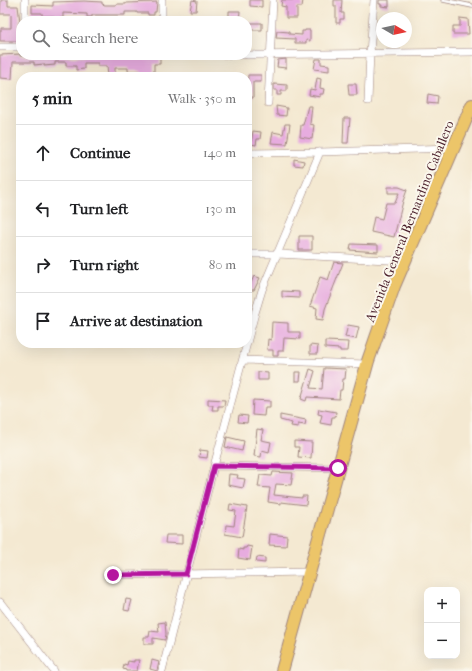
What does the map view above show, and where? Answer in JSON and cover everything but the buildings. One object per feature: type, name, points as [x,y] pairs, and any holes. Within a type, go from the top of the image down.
[{"type":"highway","name":"Avenida General Bernardino Caballero","points":[[282,671],[367,364],[394,286],[472,105]]},
{"type":"street","points":[[25,0],[25,16]]},
{"type":"street","points":[[162,0],[162,16]]},
{"type":"street","points":[[268,103],[273,0]]},
{"type":"street","points":[[368,101],[374,0]]},
{"type":"street","points":[[0,47],[16,47]]},
{"type":"street","points":[[252,55],[472,52]]},
{"type":"street","points":[[252,153],[453,148]]},
{"type":"street","points":[[252,324],[262,290],[320,152]]},
{"type":"street","points":[[252,254],[405,261]]},
{"type":"street","points":[[162,671],[214,466],[246,348]]},
{"type":"street","points":[[243,360],[367,364]]},
{"type":"street","points":[[214,466],[338,468]]},
{"type":"street","points":[[113,575],[309,572]]},
{"type":"street","points":[[0,602],[54,671]]},
{"type":"lane","points":[[443,0],[472,6]]},
{"type":"route","points":[[113,575],[186,574],[214,466],[338,468]]}]
